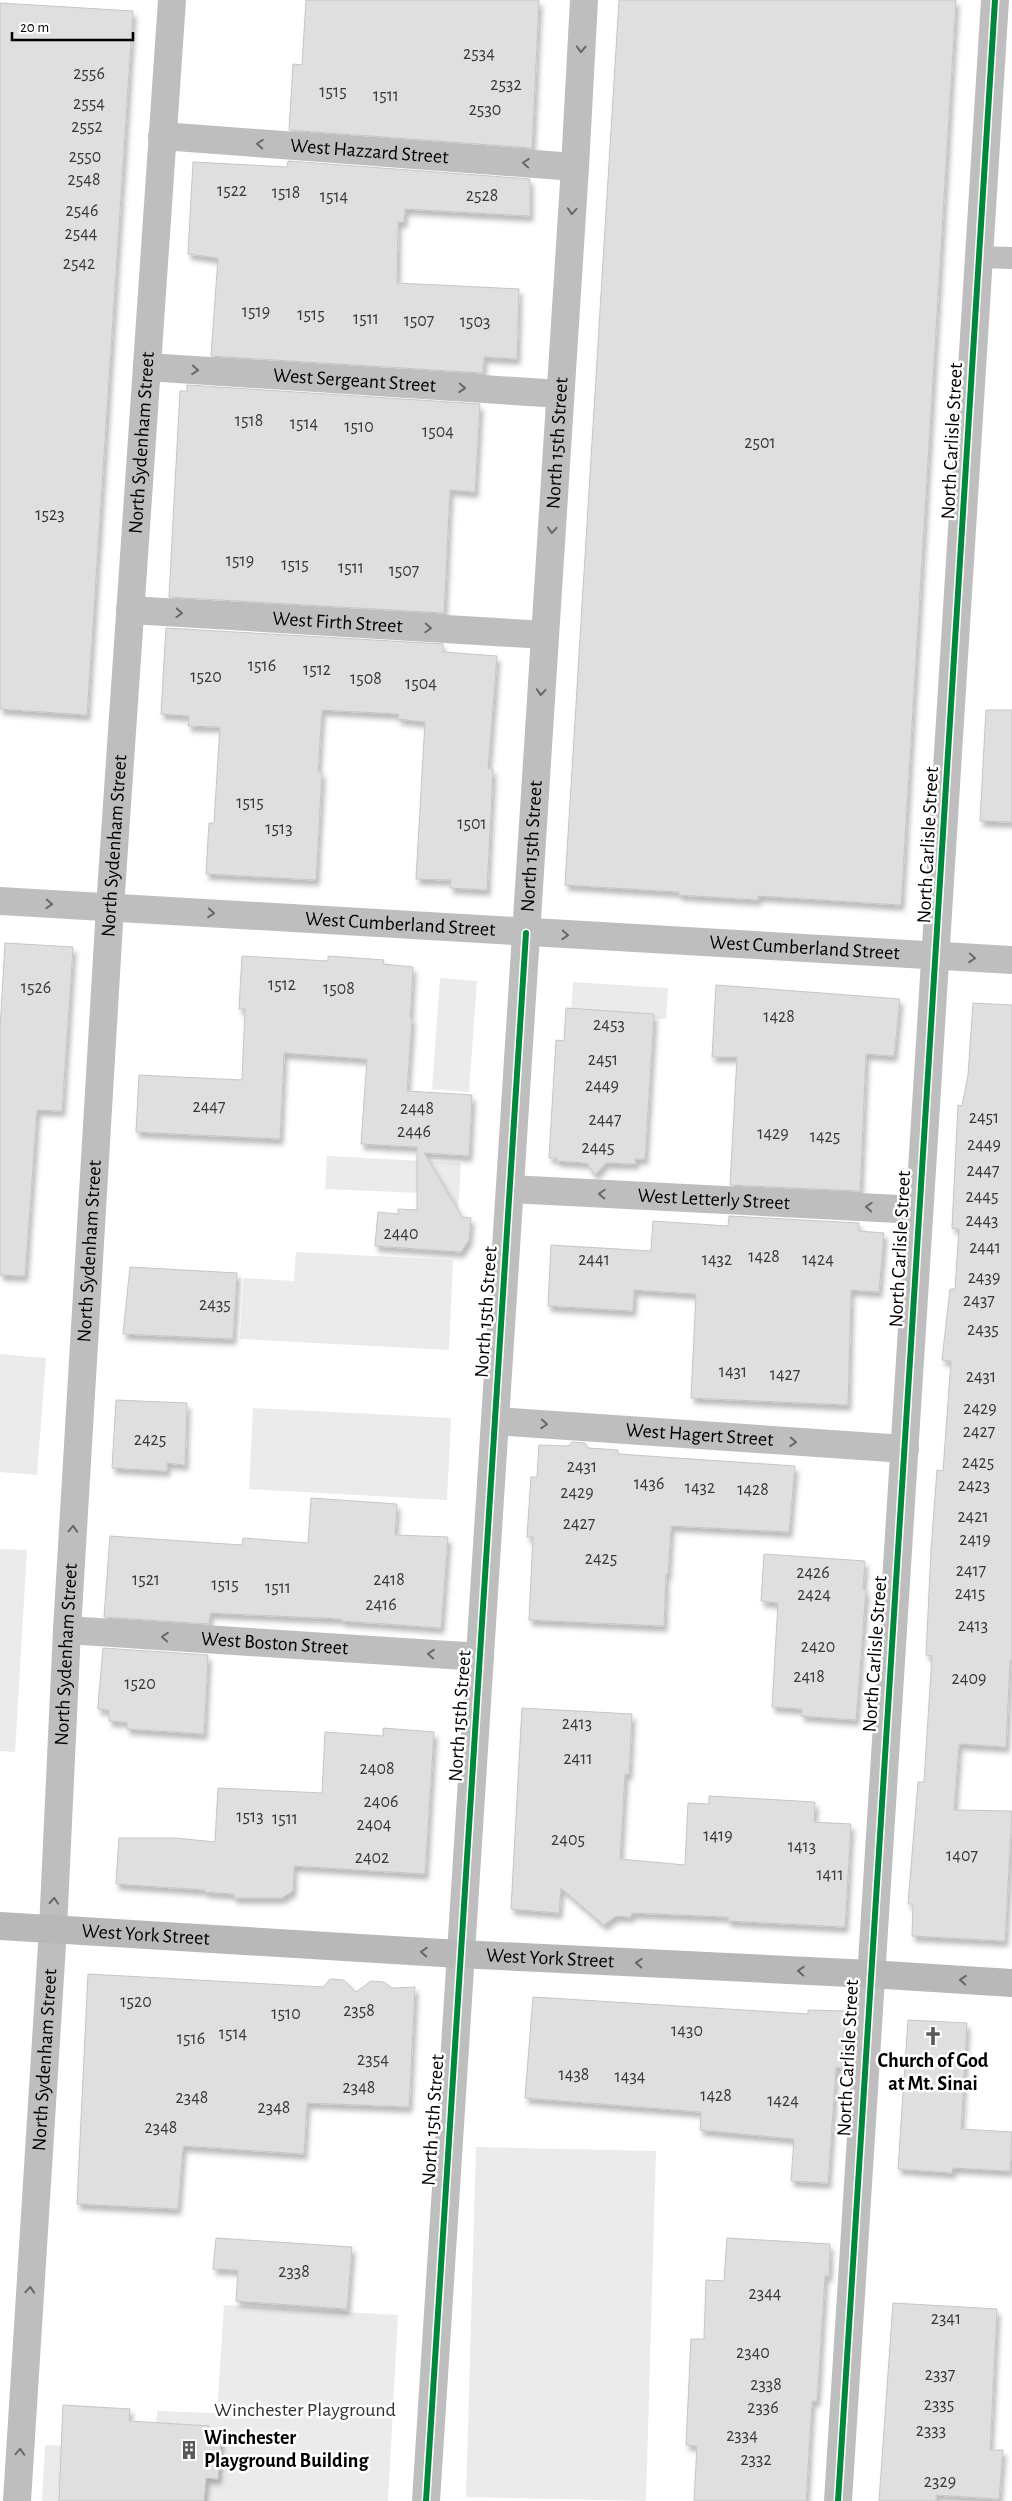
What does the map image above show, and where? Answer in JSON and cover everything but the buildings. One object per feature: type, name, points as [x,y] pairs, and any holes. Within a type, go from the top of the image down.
[{"type":"street","name":"North Sydenham Street","points":[[17,2501],[53,1929],[67,1630],[110,907],[172,0]]},
{"type":"street","name":"North 15th Street","points":[[426,2501],[459,1954],[510,1189],[584,0]]},
{"type":"street","name":"North Carlisle Street","points":[[838,2501],[870,1974],[905,1450],[918,1210],[937,955],[995,0]]},
{"type":"street","name":"West Hazzard Street","points":[[162,136],[575,167]]},
{"type":"street","name":"West Sergeant Street","points":[[146,367],[560,394]]},
{"type":"street","name":"West Firth Street","points":[[130,610],[545,635]]},
{"type":"street","name":"West Cumberland Street","points":[[0,901],[1012,960]]},
{"type":"street","name":"West Letterly Street","points":[[510,1189],[918,1210]]},
{"type":"street","name":"West Hagert Street","points":[[495,1421],[905,1450]]},
{"type":"street","name":"West Boston Street","points":[[67,1630],[480,1657]]},
{"type":"street","name":"West York Street","points":[[0,1926],[459,1954],[870,1974],[1012,1983]]},
{"type":"lane","points":[[979,257],[1012,258]]},
{"type":"green space","points":[[440,978],[477,981],[469,1092],[432,1089]]},
{"type":"green space","points":[[573,982],[668,988],[666,1019],[571,1013]]},
{"type":"green space","points":[[327,1156],[461,1163],[458,1213],[421,1193],[325,1189]]},
{"type":"green space","points":[[296,1252],[453,1260],[449,1350],[240,1339],[244,1278],[294,1281]]},
{"type":"green space","points":[[0,1354],[46,1358],[37,1475],[0,1472]]},
{"type":"green space","points":[[253,1408],[451,1418],[447,1500],[249,1489]]},
{"type":"green space","points":[[0,1549],[27,1550],[15,1752],[0,1751]]},
{"type":"green space","points":[[476,2147],[656,2151],[646,2501],[466,2497]]},
{"type":"green space","name":"Winchester Playground","points":[[224,2305],[398,2315],[388,2501],[42,2501],[45,2445],[155,2449],[157,2411],[217,2413]]},
{"type":"cycle path","points":[[838,2501],[995,0]]},
{"type":"cycle path","points":[[426,2501],[526,933]]},
{"type":"place","name":"Church of God at Mt. Sinai","points":[[933,2036]]},
{"type":"place","name":"Winchester Playground Building","points":[[189,2450]]}]
